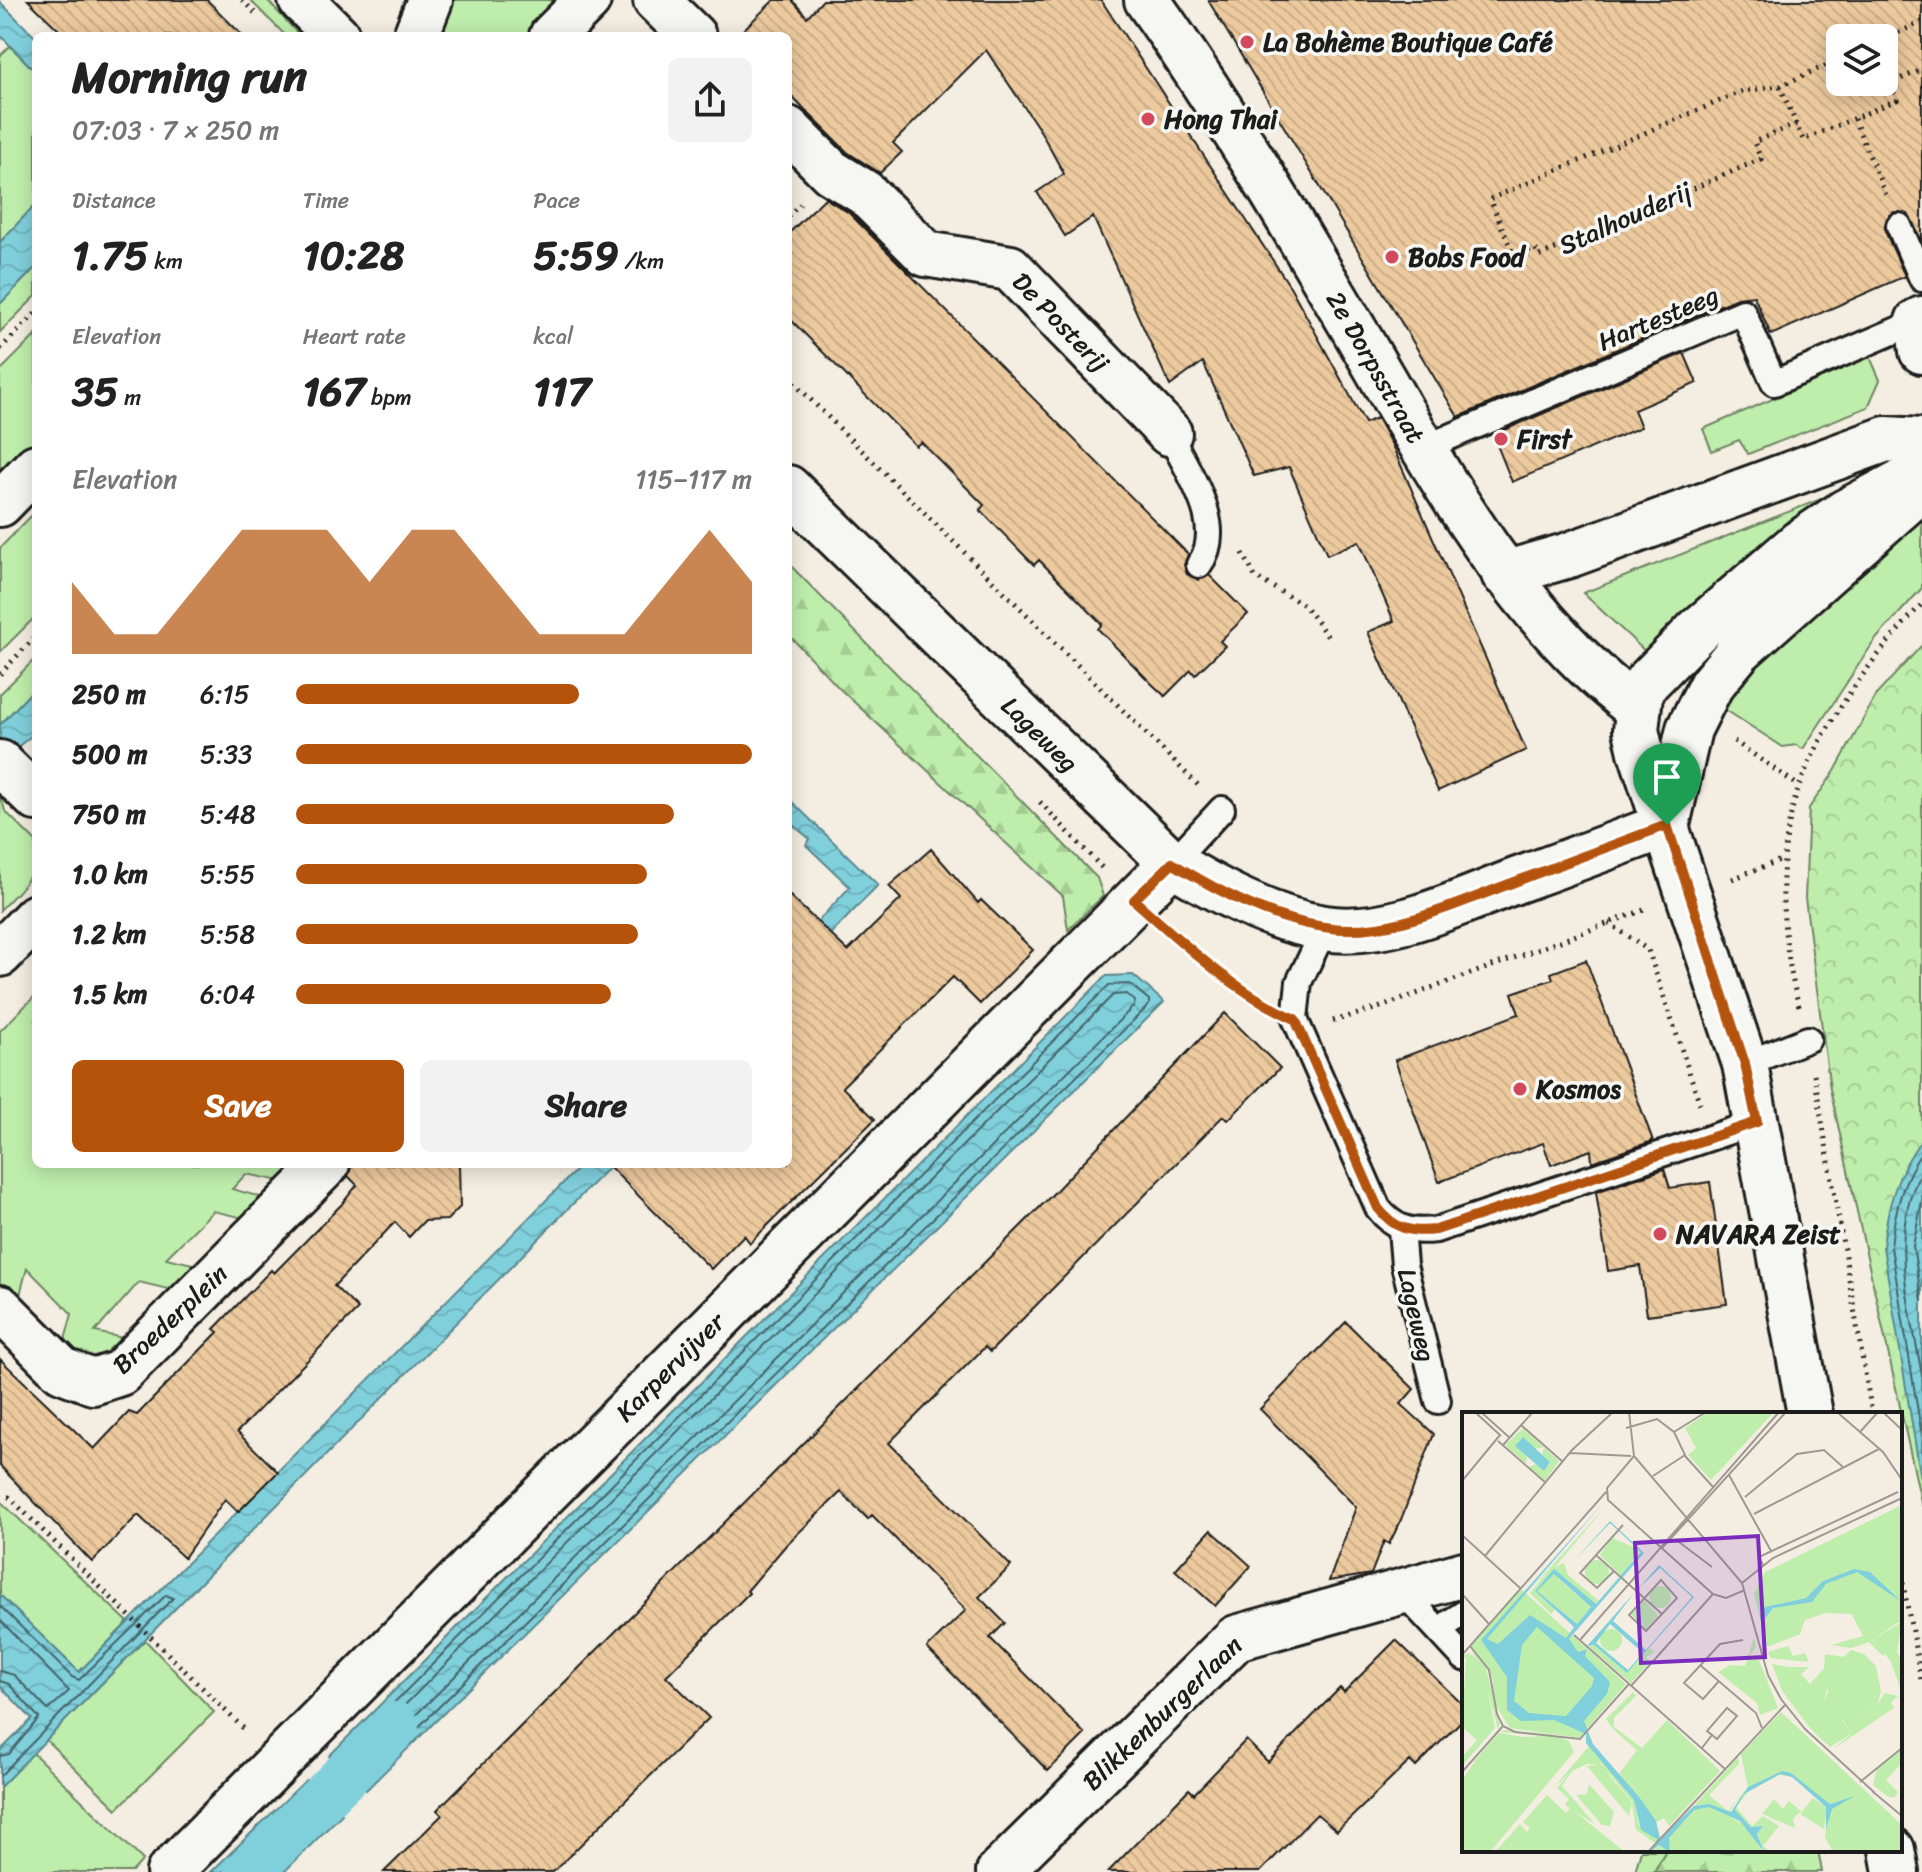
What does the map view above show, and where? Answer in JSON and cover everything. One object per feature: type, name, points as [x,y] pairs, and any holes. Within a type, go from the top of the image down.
[{"type":"main road","points":[[301,0],[333,32]]},
{"type":"main road","points":[[418,32],[430,0]]},
{"type":"main road","points":[[556,32],[588,0]]},
{"type":"main road","points":[[656,0],[689,32]]},
{"type":"main road","name":"2e Dorpsstraat","points":[[1147,0],[1281,205],[1424,448],[1504,574],[1568,646],[1636,708]]},
{"type":"main road","name":"De Posterij","points":[[792,133],[831,172],[865,193],[926,254],[1010,268],[1169,433]]},
{"type":"main road","points":[[1504,574],[1569,555],[1886,439],[1922,441]]},
{"type":"main road","points":[[0,504],[32,471]]},
{"type":"main road","points":[[1810,1412],[1745,1064],[1641,752],[1636,708],[1646,683],[1757,578],[1845,512],[1922,471]]},
{"type":"main road","points":[[1667,825],[1689,729],[1711,685],[1739,651],[1922,488]]},
{"type":"main road","name":"Lageweg","points":[[792,492],[1172,863],[1210,886],[1275,914],[1325,928],[1372,926],[1422,916],[1667,825]]},
{"type":"main road","name":"Karpervijver","points":[[169,1872],[1172,863]]},
{"type":"main road","points":[[0,954],[32,921]]},
{"type":"main road","name":"Broederplein","points":[[0,1308],[62,1370],[93,1382],[120,1373],[323,1168]]},
{"type":"main road","name":"Blikkenburgerlaan","points":[[999,1872],[1236,1638],[1249,1632],[1326,1615],[1400,1589],[1462,1574]]},
{"type":"main road","points":[[1892,1852],[1896,1872]]},
{"type":"lane","points":[[1899,226],[1921,318]]},
{"type":"lane","name":"Hartesteeg","points":[[1424,448],[1743,312],[1774,383],[1921,318]]},
{"type":"lane","points":[[1169,433],[1210,522],[1211,540],[1199,565]]},
{"type":"lane","points":[[1172,863],[1222,809]]},
{"type":"lane","points":[[1325,928],[1299,982],[1295,1019],[1378,1208],[1401,1229]]},
{"type":"lane","points":[[1745,1064],[1808,1039]]},
{"type":"lane","name":"Lageweg","points":[[1438,1401],[1404,1265],[1401,1229],[1418,1233],[1436,1230],[1757,1122]]},
{"type":"lane","points":[[1400,1589],[1462,1656]]},
{"type":"path","points":[[1898,33],[1922,22]]},
{"type":"path","name":"Stalhouderij","points":[[1796,124],[1754,142],[1761,159],[1539,256],[1535,248],[1514,256],[1490,199],[1743,91],[1780,86],[1826,65]]},
{"type":"path","points":[[1780,86],[1803,140],[1897,100],[1890,83],[1922,70]]},
{"type":"path","points":[[1854,119],[1899,226]]},
{"type":"path","points":[[0,349],[32,317]]},
{"type":"path","points":[[792,381],[1222,809]]},
{"type":"path","points":[[1872,1412],[1808,1039],[1791,978],[1783,859],[1799,786],[1838,713],[1891,637],[1922,604]]},
{"type":"path","points":[[0,674],[32,640]]},
{"type":"path","points":[[1134,900],[1220,977],[1257,1001],[1295,1019],[1340,1020],[1609,922]]},
{"type":"path","points":[[0,1497],[9,1497],[152,1640],[289,1752]]},
{"type":"path","points":[[1902,1578],[1922,1685]]},
{"type":"green space","points":[[250,0],[267,0],[296,32],[282,32]]},
{"type":"green space","points":[[451,0],[563,0],[532,32],[439,32],[442,13]]},
{"type":"green space","points":[[10,46],[32,68],[32,208],[0,242],[0,56]]},
{"type":"green space","points":[[32,271],[32,300],[0,332],[0,304]]},
{"type":"green space","points":[[32,339],[32,447],[0,479],[0,371]]},
{"type":"green space","points":[[1870,357],[1880,380],[1868,407],[1748,454],[1739,440],[1712,451],[1703,429]]},
{"type":"green space","points":[[1868,454],[1896,459],[1800,530],[1651,657],[1583,593],[1859,484],[1856,473]]},
{"type":"green space","points":[[32,515],[32,620],[0,652],[0,548]]},
{"type":"green space","points":[[1922,519],[1922,588],[1875,640],[1803,749],[1796,745],[1783,747],[1718,705],[1737,672]]},
{"type":"green space","points":[[792,567],[1097,878],[1103,896],[1068,930],[1063,896],[840,689],[792,638]]},
{"type":"green space","points":[[1922,645],[1922,1506],[1830,1089],[1805,898],[1809,808],[1835,771],[1877,694]]},
{"type":"green space","points":[[32,662],[32,691],[0,725],[0,694]]},
{"type":"green space","points":[[0,792],[5,811],[32,838],[32,870],[22,887],[0,910]]},
{"type":"green space","points":[[32,999],[32,1168],[296,1168],[286,1182],[246,1174],[232,1189],[271,1200],[253,1220],[213,1211],[166,1258],[206,1267],[180,1292],[139,1282],[95,1332],[132,1340],[100,1365],[62,1351],[72,1314],[27,1268],[17,1306],[0,1285],[0,1031]]},
{"type":"green space","points":[[0,1501],[128,1622],[79,1672],[0,1595]]},
{"type":"green space","points":[[145,1640],[214,1712],[117,1809],[46,1740]]},
{"type":"green space","points":[[33,1753],[143,1860],[132,1872],[0,1872],[0,1787]]},
{"type":"green space","points":[[1640,1852],[1665,1852],[1654,1872],[1635,1872]]},
{"type":"green space","points":[[1665,1852],[1818,1852],[1822,1872],[1654,1872]]},
{"type":"water","points":[[0,2],[32,34],[32,68],[0,35]]},
{"type":"water","points":[[32,208],[32,271],[0,304],[0,242]]},
{"type":"water","points":[[32,691],[32,735],[9,754],[0,745],[0,725]]},
{"type":"water","points":[[792,802],[878,885],[792,975],[818,921],[850,887],[806,845],[810,839],[792,824]]},
{"type":"water","points":[[1133,975],[1164,1002],[366,1790],[329,1756],[1106,976]]},
{"type":"water","points":[[1922,1139],[1922,1485],[1883,1247],[1895,1190],[1906,1164]]},
{"type":"water","points":[[578,1168],[608,1168],[0,1787],[0,1751],[32,1719],[0,1686],[0,1595],[79,1672]]},
{"type":"water","points":[[306,1780],[342,1814],[284,1872],[211,1872]]},
{"type":"building","points":[[28,0],[207,0],[239,32],[61,32]]},
{"type":"building","points":[[774,0],[792,0],[807,17],[823,0],[1101,0],[1291,288],[1365,423],[1377,418],[1392,445],[1526,750],[1438,791],[1368,632],[1394,621],[1359,541],[1327,555],[1289,467],[1254,476],[1203,362],[1170,386],[1093,217],[1065,236],[1037,192],[1064,174],[1041,132],[986,50],[893,143],[902,152],[880,173],[847,152],[792,97],[792,32],[741,32]]},
{"type":"building","points":[[1208,0],[1922,0],[1922,241],[1908,214],[1894,212],[1887,218],[1885,231],[1905,276],[1771,335],[1754,296],[1737,298],[1458,417]]},
{"type":"building","points":[[825,198],[849,213],[1188,554],[1184,565],[1187,574],[1199,580],[1209,575],[1248,614],[1220,641],[1225,646],[1195,675],[1191,670],[1165,696],[1152,684],[1098,629],[1102,624],[1039,560],[1034,565],[980,510],[984,505],[921,442],[916,446],[792,321],[792,230]]},
{"type":"building","points":[[1684,353],[1697,383],[1634,410],[1641,427],[1512,482],[1493,435]]},
{"type":"building","points":[[931,849],[978,903],[981,900],[1033,950],[980,1004],[953,977],[842,1087],[875,1119],[750,1243],[744,1235],[711,1269],[611,1168],[792,1168],[792,898],[848,951],[901,899],[889,886]]},
{"type":"building","name":"Kosmos","points":[[1586,960],[1653,1141],[1592,1162],[1591,1150],[1551,1165],[1543,1143],[1439,1182],[1395,1060],[1519,1014],[1512,993],[1553,979],[1551,973]]},
{"type":"building","points":[[1225,1013],[1280,1068],[1228,1120],[1223,1116],[990,1352],[985,1347],[889,1443],[1011,1566],[979,1597],[1005,1623],[990,1638],[1085,1734],[1048,1771],[927,1648],[966,1610],[872,1515],[868,1519],[841,1492],[786,1545],[747,1591],[749,1593],[666,1676],[709,1718],[553,1872],[384,1872],[442,1815],[437,1810],[1047,1200]]},
{"type":"building","points":[[350,1168],[459,1168],[460,1207],[447,1220],[424,1221],[409,1237],[395,1222],[334,1286],[358,1309],[237,1432],[278,1472],[238,1512],[225,1499],[184,1558],[138,1515],[92,1562],[0,1466],[0,1359],[94,1449],[129,1412],[137,1415],[218,1332],[214,1329],[271,1270],[274,1273],[341,1205],[357,1185],[348,1176]]},
{"type":"building","name":"NAVARA Zeist","points":[[1664,1169],[1670,1188],[1710,1182],[1727,1304],[1647,1315],[1640,1266],[1608,1271],[1596,1192]]},
{"type":"building","points":[[1346,1322],[1414,1389],[1401,1404],[1434,1434],[1400,1522],[1389,1544],[1384,1541],[1371,1574],[1329,1581],[1356,1507],[1260,1409]]},
{"type":"building","points":[[1211,1530],[1251,1566],[1215,1606],[1175,1570]]},
{"type":"building","points":[[1396,1640],[1462,1704],[1462,1720],[1416,1767],[1410,1761],[1337,1831],[1317,1814],[1260,1872],[1108,1872],[1189,1789],[1194,1794],[1246,1740],[1268,1762],[1340,1688],[1344,1692]]},
{"type":"waterway","points":[[248,1872],[395,1726]]},
{"type":"place","name":"La Bohème Boutique Café","points":[[1247,42]]},
{"type":"place","name":"Hong Thai","points":[[1148,119]]},
{"type":"place","name":"Bobs Food","points":[[1392,257]]},
{"type":"place","name":"First","points":[[1501,439]]},
{"type":"place","name":"Kosmos","points":[[1520,1089]]},
{"type":"place","name":"NAVARA Zeist","points":[[1660,1234]]},
{"type":"route","points":[[1667,825],[1745,1064],[1757,1122],[1512,1206],[1418,1233],[1401,1229],[1378,1208],[1295,1019],[1257,1001],[1220,977],[1134,900],[1172,863],[1210,886],[1275,914],[1325,928],[1372,926],[1422,916],[1667,825]]}]
